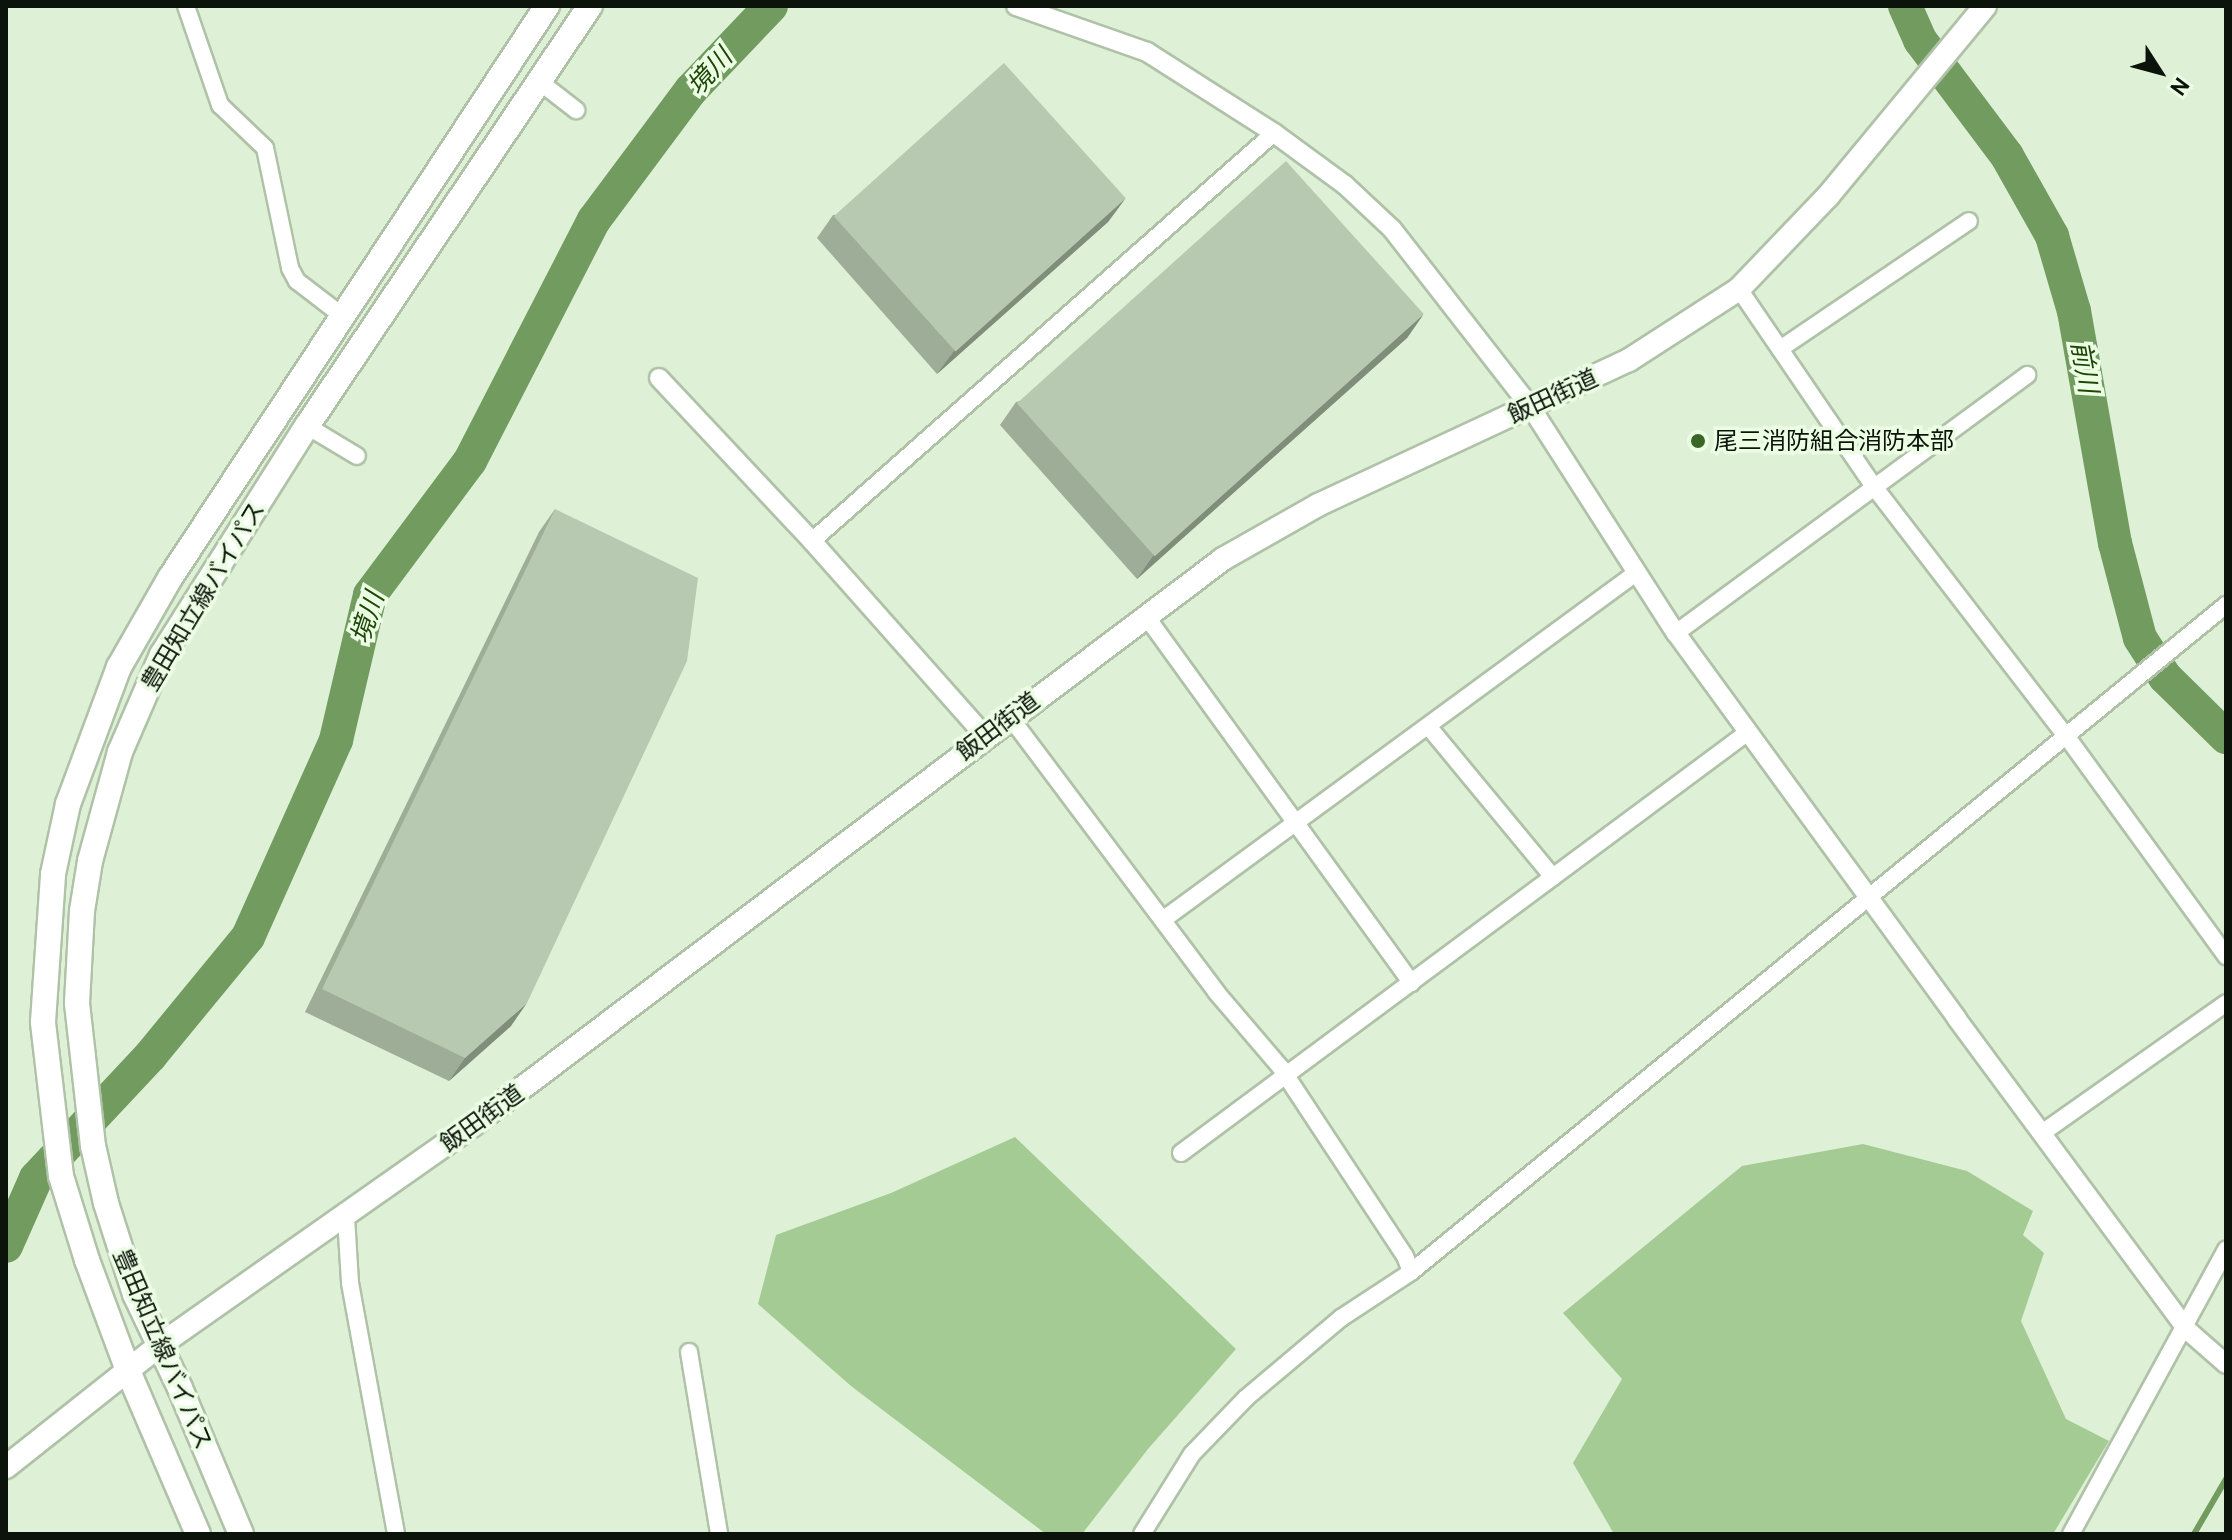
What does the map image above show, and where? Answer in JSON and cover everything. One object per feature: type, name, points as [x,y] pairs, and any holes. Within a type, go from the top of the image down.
[{"type":"main road","name":"豊田知立線バイパス","points":[[198,1534],[129,1373],[87,1260],[61,1176],[43,1022],[53,874],[68,804],[90,738],[119,667],[162,590],[340,314],[547,6]]},
{"type":"main road","name":"豊田知立線バイパス","points":[[241,1534],[135,1294],[106,1203],[93,1146],[77,1003],[82,911],[103,807],[120,752],[162,655],[307,426],[590,6]]},
{"type":"main road","name":"飯田街道","points":[[6,1467],[129,1373],[160,1345],[346,1217],[730,932],[1010,717],[1223,559],[1311,509],[1629,360],[1739,289],[1828,196],[1985,6]]},
{"type":"street","points":[[186,6],[220,105],[265,148],[290,268],[297,281],[340,314]]},
{"type":"street","points":[[1016,6],[1147,52],[1274,133],[1345,185],[1392,229],[1530,406],[1676,633],[1867,896],[2186,1329],[2226,1364]]},
{"type":"street","points":[[540,82],[576,110]]},
{"type":"street","points":[[812,541],[1274,133]]},
{"type":"street","points":[[1780,349],[1969,221]]},
{"type":"street","points":[[1739,289],[1875,488],[2067,737],[2226,956]]},
{"type":"street","points":[[1676,633],[2027,375]]},
{"type":"street","points":[[659,378],[812,541],[985,736]]},
{"type":"street","points":[[307,426],[357,456]]},
{"type":"street","points":[[1164,919],[1636,573]]},
{"type":"street","points":[[1142,1534],[1192,1454],[1246,1398],[1341,1318],[1411,1272],[2226,605]]},
{"type":"street","points":[[1146,616],[1412,983]]},
{"type":"street","points":[[1010,717],[1286,1078],[1405,1256],[1411,1272]]},
{"type":"street","points":[[1428,726],[1553,877]]},
{"type":"street","points":[[1181,1153],[1748,732]]},
{"type":"street","points":[[2042,1133],[2226,1003]]},
{"type":"street","points":[[346,1217],[350,1283],[396,1534]]},
{"type":"street","points":[[2071,1534],[2186,1329],[2226,1250]]},
{"type":"street","points":[[689,1352],[719,1534]]},
{"type":"green space","points":[[1015,1137],[1236,1349],[1148,1449],[1082,1534],[1046,1534],[851,1386],[758,1304],[776,1235],[891,1193]]},
{"type":"green space","points":[[1863,1144],[1967,1171],[2033,1211],[2023,1235],[2044,1253],[2021,1321],[2066,1419],[2109,1441],[2053,1534],[1614,1534],[1573,1463],[1622,1379],[1563,1313],[1742,1166]]},
{"type":"building","points":[[1004,63],[1126,198],[956,351],[834,216]]},
{"type":"building","points":[[1286,161],[1424,314],[1155,556],[1017,403]]},
{"type":"building","points":[[555,509],[698,578],[687,661],[527,1003],[465,1058],[322,989]]},
{"type":"waterway","name":"境川","points":[[6,1246],[36,1178],[151,1055],[248,937],[336,740],[370,595],[470,461],[594,220],[691,90],[771,6]]},
{"type":"waterway","name":"前川","points":[[1905,6],[1920,40],[2007,156],[2052,236],[2074,311],[2115,543],[2140,638],[2165,677],[2226,737]]},
{"type":"waterway","points":[[2194,1534],[2226,1479]]},
{"type":"place","name":"尾三消防組合消防本部","points":[[1698,441]]}]
